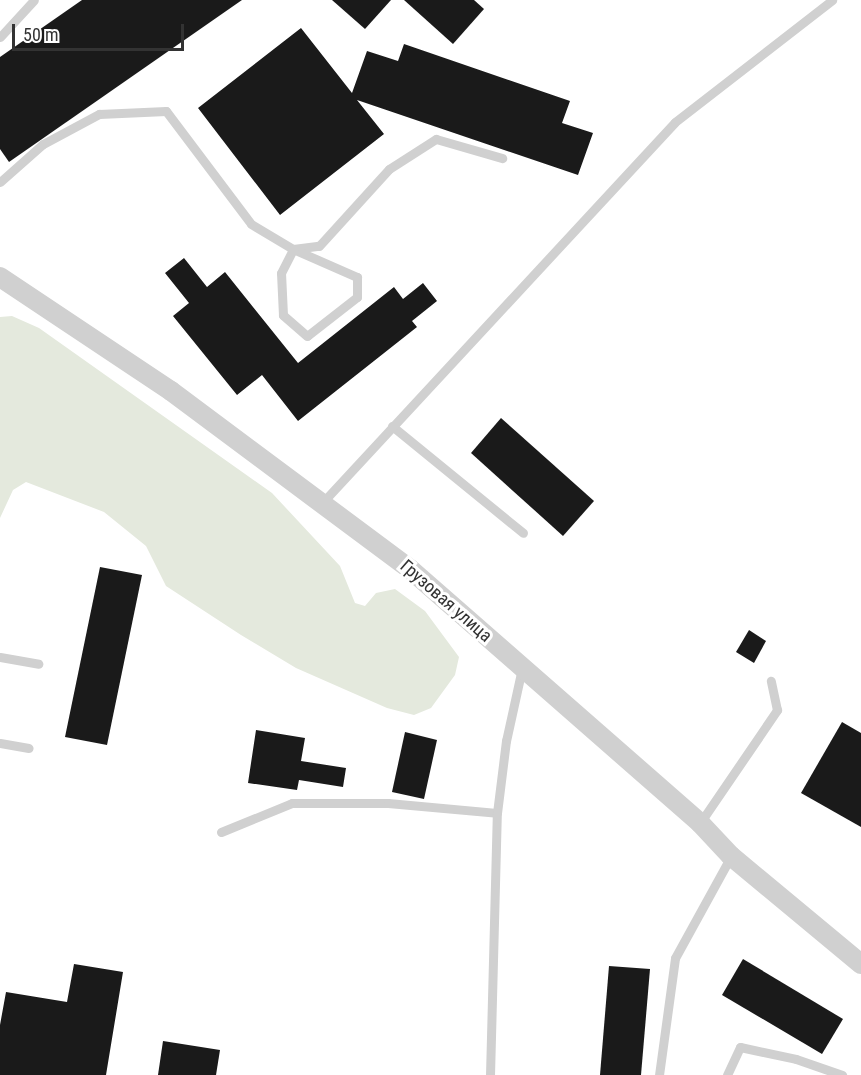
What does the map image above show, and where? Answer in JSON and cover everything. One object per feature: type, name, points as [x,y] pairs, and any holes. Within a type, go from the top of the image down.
[{"type":"street","name":"Грузовая улица","points":[[0,277],[171,391],[410,569],[700,823],[730,856],[861,964]]},
{"type":"lane","points":[[0,37],[34,0]]},
{"type":"lane","points":[[322,503],[675,122],[832,0]]},
{"type":"lane","points":[[0,182],[43,144],[99,114],[166,111],[252,224],[293,249],[357,277],[357,297],[307,336],[282,315],[281,273],[293,249]]},
{"type":"lane","points":[[293,249],[319,246],[389,169],[436,139],[502,158]]},
{"type":"lane","points":[[392,426],[523,533]]},
{"type":"lane","points":[[0,657],[38,664]]},
{"type":"lane","points":[[490,1075],[497,813],[506,741],[522,668]]},
{"type":"lane","points":[[700,823],[777,710],[771,681]]},
{"type":"lane","points":[[0,743],[29,748]]},
{"type":"lane","points":[[221,831],[292,803],[388,802],[497,813]]},
{"type":"lane","points":[[659,1075],[675,958],[730,856]]},
{"type":"lane","points":[[727,1075],[740,1047],[796,1059],[842,1075]]},
{"type":"shaded area","points":[[12,316],[39,328],[272,493],[340,566],[355,603],[365,606],[376,593],[395,589],[425,611],[459,657],[455,675],[431,708],[414,715],[387,708],[296,668],[166,586],[146,546],[104,512],[26,482],[13,490],[0,518],[0,317]]},
{"type":"building","points":[[82,0],[242,0],[9,162],[0,149],[0,57]]},
{"type":"building","points":[[332,0],[391,0],[365,29]]},
{"type":"building","points":[[404,0],[474,0],[484,9],[453,44]]},
{"type":"building","points":[[301,28],[352,93],[367,51],[398,61],[404,44],[570,101],[562,123],[593,133],[578,175],[357,100],[384,134],[280,215],[198,108]]},
{"type":"building","points":[[184,258],[207,287],[225,272],[298,363],[394,287],[403,299],[423,283],[437,301],[412,321],[417,327],[298,421],[262,375],[237,395],[173,316],[189,303],[165,273]]},
{"type":"building","points":[[501,418],[594,501],[563,536],[471,453]]},
{"type":"building","points":[[100,567],[142,575],[107,745],[65,737]]},
{"type":"building","points":[[749,630],[766,641],[754,663],[736,652]]},
{"type":"building","points":[[842,722],[861,733],[861,827],[801,793]]},
{"type":"building","points":[[256,730],[305,738],[301,761],[346,768],[343,787],[299,780],[297,790],[248,783]]},
{"type":"building","points":[[405,732],[437,740],[424,799],[392,792]]},
{"type":"building","points":[[743,959],[843,1019],[822,1054],[722,995]]},
{"type":"building","points":[[74,964],[123,972],[106,1075],[0,1075],[0,1025],[6,992],[67,1002]]},
{"type":"building","points":[[609,966],[650,969],[641,1075],[600,1075]]},
{"type":"building","points":[[163,1041],[220,1050],[216,1075],[158,1075]]}]
